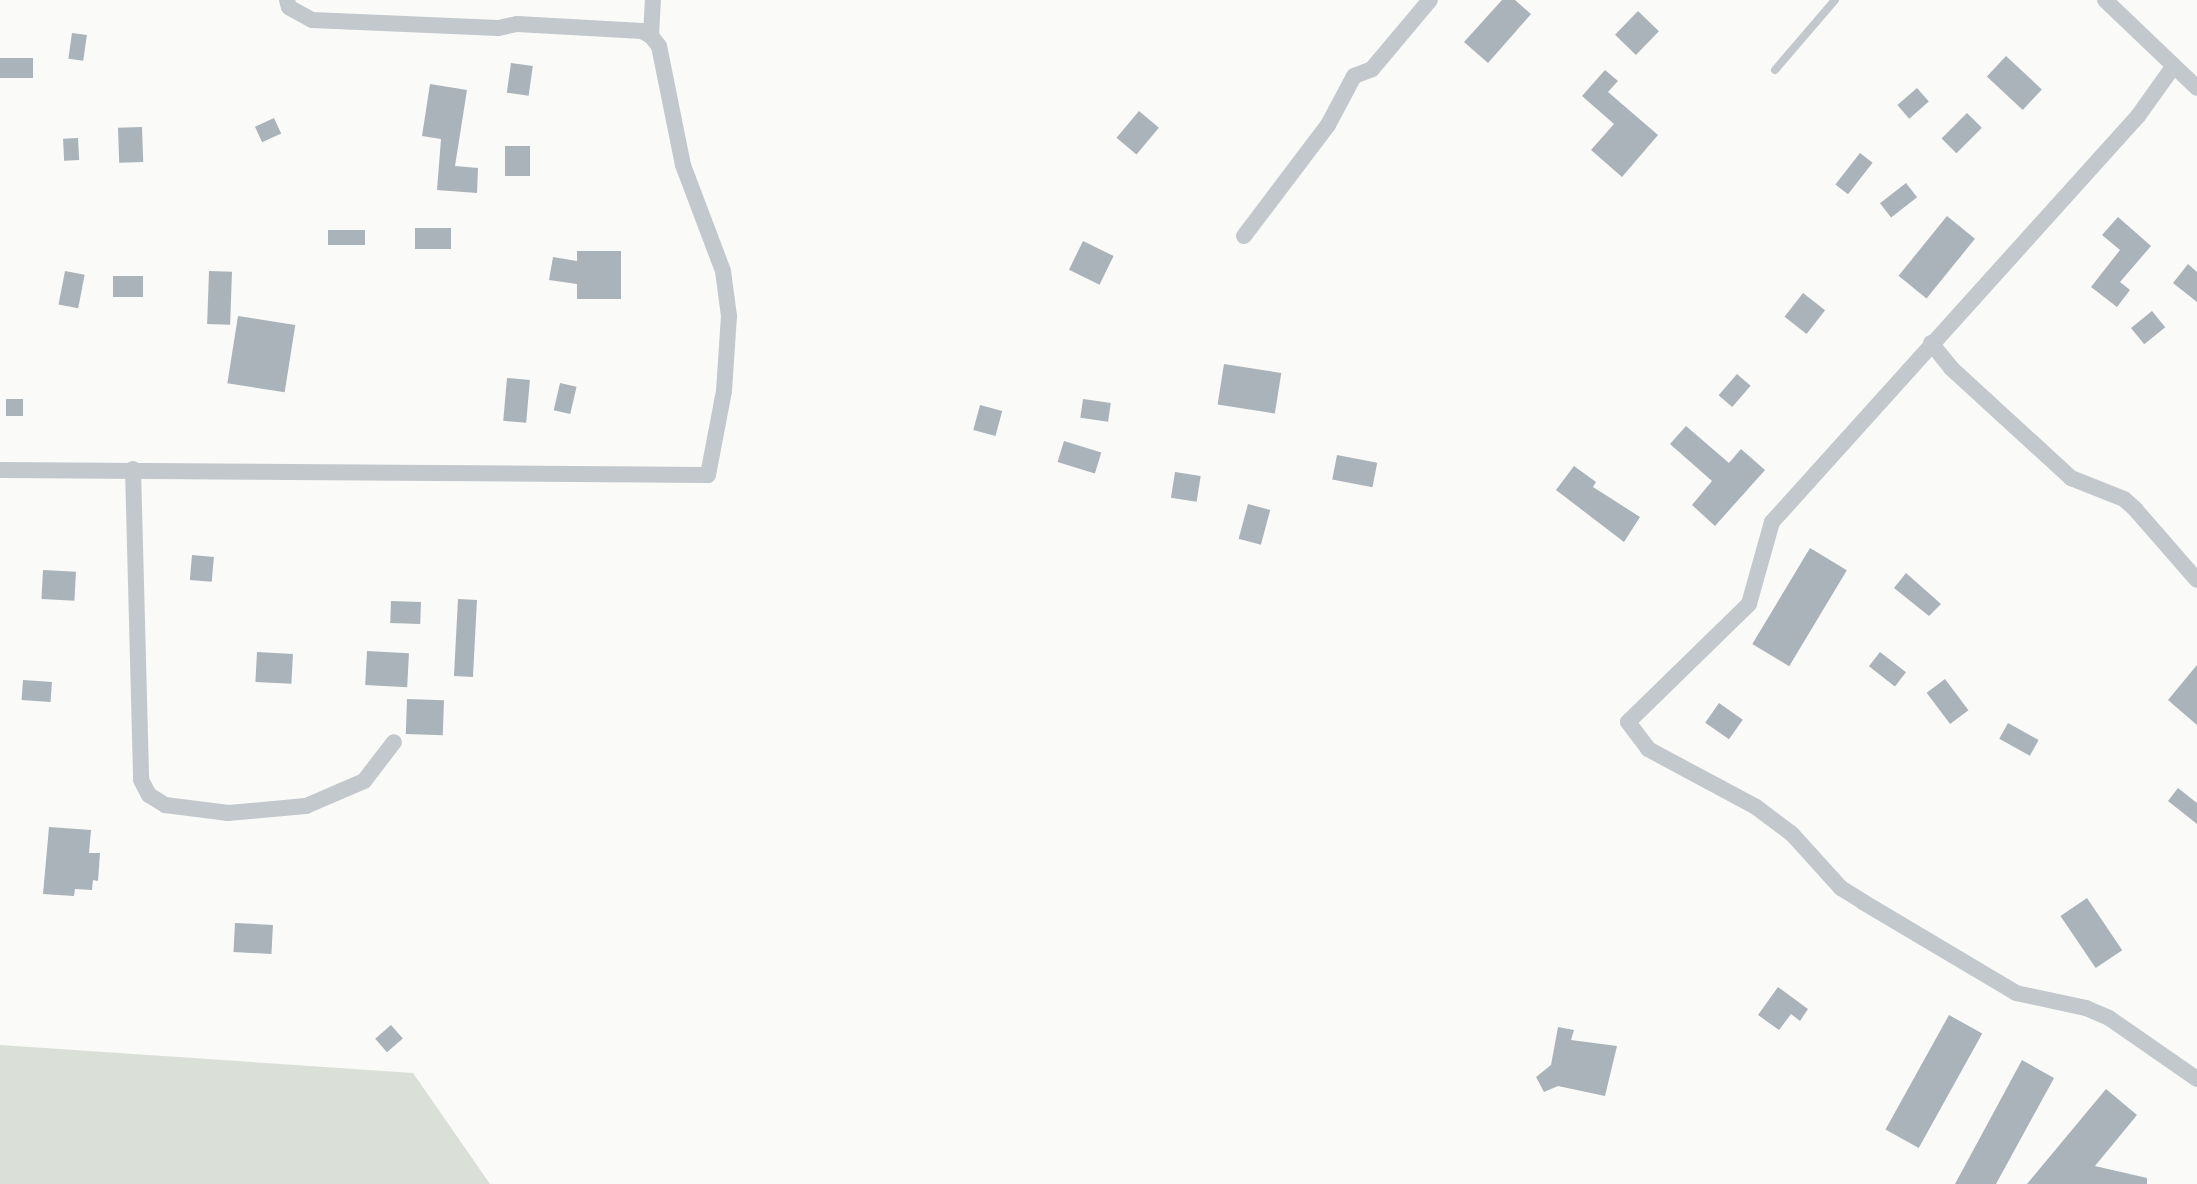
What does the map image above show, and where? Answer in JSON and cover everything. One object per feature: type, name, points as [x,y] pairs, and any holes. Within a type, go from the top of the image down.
[{"type":"street","points":[[0,470],[708,475],[724,391],[729,316],[723,271],[683,165],[659,46],[651,36],[642,31],[517,24],[498,28],[312,20],[289,7],[287,0]]},
{"type":"street","points":[[651,36],[653,0]]},
{"type":"street","points":[[1244,236],[1328,125],[1354,76],[1372,69],[1430,0]]},
{"type":"street","points":[[2105,0],[2197,88]]},
{"type":"street","points":[[2173,67],[2138,116],[1772,522],[1749,604],[1628,722],[1648,749],[1756,807],[1793,834],[1841,888],[1863,902],[2016,993],[2086,1008],[2109,1018],[2197,1079]]},
{"type":"street","points":[[1931,343],[1951,368],[2071,478],[2124,499],[2197,580]]},
{"type":"street","points":[[133,469],[141,780],[149,795],[165,804],[228,813],[306,806],[364,781],[394,742]]},
{"type":"lane","points":[[1775,69],[1835,0]]},
{"type":"shaded area","points":[[0,1045],[413,1073],[490,1184],[0,1184]]},
{"type":"building","points":[[1502,0],[1515,0],[1531,14],[1488,63],[1464,42]]},
{"type":"building","points":[[1638,11],[1659,31],[1636,55],[1615,35]]},
{"type":"building","points":[[72,33],[87,35],[83,61],[68,59]]},
{"type":"building","points":[[2006,56],[2042,89],[2023,110],[1987,76]]},
{"type":"building","points":[[0,58],[33,58],[33,78],[0,78]]},
{"type":"building","points":[[511,63],[533,66],[529,96],[507,93]]},
{"type":"building","points":[[1605,70],[1618,81],[1608,92],[1658,135],[1622,177],[1591,150],[1614,124],[1582,96]]},
{"type":"building","points":[[430,84],[467,90],[455,166],[478,168],[477,193],[437,190],[441,139],[422,136]]},
{"type":"building","points":[[1917,88],[1929,102],[1909,119],[1897,105]]},
{"type":"building","points":[[1139,111],[1159,128],[1136,155],[1117,138]]},
{"type":"building","points":[[1967,113],[1982,128],[1956,153],[1942,138]]},
{"type":"building","points":[[274,118],[281,133],[262,142],[255,127]]},
{"type":"building","points":[[142,127],[143,162],[119,163],[118,128]]},
{"type":"building","points":[[78,138],[79,160],[64,161],[63,139]]},
{"type":"building","points":[[505,146],[530,146],[530,176],[505,176]]},
{"type":"building","points":[[1860,153],[1873,163],[1848,194],[1835,185]]},
{"type":"building","points":[[1906,183],[1917,197],[1891,218],[1880,203]]},
{"type":"building","points":[[1947,216],[1975,239],[1927,298],[1899,276]]},
{"type":"building","points":[[2118,217],[2151,246],[2120,282],[2130,290],[2117,307],[2091,287],[2120,250],[2102,235]]},
{"type":"building","points":[[415,228],[451,228],[451,249],[415,249]]},
{"type":"building","points":[[328,230],[365,230],[365,245],[328,245]]},
{"type":"building","points":[[1083,241],[1114,256],[1100,285],[1069,270]]},
{"type":"building","points":[[577,251],[621,251],[621,299],[577,299],[577,284],[549,280],[553,257],[577,261]]},
{"type":"building","points":[[2188,264],[2197,272],[2197,302],[2173,283]]},
{"type":"building","points":[[65,271],[85,275],[78,308],[59,304]]},
{"type":"building","points":[[209,271],[232,272],[230,325],[207,324]]},
{"type":"building","points":[[113,276],[143,276],[143,297],[113,297]]},
{"type":"building","points":[[1803,293],[1825,310],[1807,334],[1785,317]]},
{"type":"building","points":[[2152,311],[2165,327],[2144,344],[2131,328]]},
{"type":"building","points":[[238,316],[295,325],[285,392],[227,383]]},
{"type":"building","points":[[1224,364],[1281,373],[1275,414],[1218,404]]},
{"type":"building","points":[[1737,374],[1751,386],[1732,407],[1719,395]]},
{"type":"building","points":[[507,378],[530,380],[526,423],[503,421]]},
{"type":"building","points":[[560,383],[577,387],[570,414],[554,410]]},
{"type":"building","points":[[6,399],[23,399],[23,416],[6,416]]},
{"type":"building","points":[[1083,399],[1111,403],[1108,422],[1080,418]]},
{"type":"building","points":[[980,405],[1002,411],[995,436],[973,430]]},
{"type":"building","points":[[1686,426],[1729,463],[1741,449],[1765,470],[1715,526],[1692,505],[1712,481],[1670,444]]},
{"type":"building","points":[[1064,441],[1101,452],[1095,473],[1058,462]]},
{"type":"building","points":[[1337,455],[1377,463],[1372,487],[1332,480]]},
{"type":"building","points":[[1574,466],[1596,482],[1593,487],[1640,517],[1624,542],[1556,490]]},
{"type":"building","points":[[1175,472],[1201,476],[1197,502],[1171,498]]},
{"type":"building","points":[[1248,504],[1270,510],[1261,545],[1239,539]]},
{"type":"building","points":[[1810,548],[1847,570],[1789,666],[1752,644]]},
{"type":"building","points":[[192,555],[214,557],[212,582],[190,580]]},
{"type":"building","points":[[43,570],[76,572],[74,601],[41,599]]},
{"type":"building","points":[[1906,573],[1941,604],[1929,616],[1894,588]]},
{"type":"building","points":[[458,599],[477,600],[473,677],[454,676]]},
{"type":"building","points":[[391,601],[421,602],[420,624],[390,623]]},
{"type":"building","points":[[367,651],[409,653],[407,687],[365,685]]},
{"type":"building","points":[[257,652],[293,654],[291,684],[255,682]]},
{"type":"building","points":[[1880,652],[1906,672],[1895,687],[1869,666]]},
{"type":"building","points":[[2197,665],[2197,725],[2168,700]]},
{"type":"building","points":[[1945,679],[1968,710],[1950,724],[1927,693]]},
{"type":"building","points":[[23,680],[52,682],[51,702],[22,700]]},
{"type":"building","points":[[407,699],[444,700],[443,735],[406,734]]},
{"type":"building","points":[[1719,703],[1743,720],[1729,739],[1705,723]]},
{"type":"building","points":[[2008,723],[2039,740],[2030,756],[1999,739]]},
{"type":"building","points":[[2178,788],[2197,803],[2197,824],[2168,801]]},
{"type":"building","points":[[49,827],[91,830],[89,853],[100,853],[98,881],[93,880],[92,890],[75,889],[74,896],[43,894]]},
{"type":"building","points":[[2087,898],[2122,950],[2096,968],[2060,916]]},
{"type":"building","points":[[235,923],[273,925],[271,954],[233,952]]},
{"type":"building","points":[[1778,987],[1808,1009],[1800,1021],[1791,1014],[1779,1030],[1758,1015]]},
{"type":"building","points":[[1949,1015],[1982,1033],[1919,1148],[1885,1130]]},
{"type":"building","points":[[391,1025],[403,1039],[387,1052],[375,1039]]},
{"type":"building","points":[[1558,1027],[1574,1030],[1571,1040],[1617,1046],[1605,1096],[1558,1086],[1544,1092],[1536,1077],[1551,1065]]},
{"type":"building","points":[[2022,1060],[2054,1078],[1996,1184],[1955,1184]]},
{"type":"building","points":[[2106,1089],[2137,1115],[2095,1166],[2147,1178],[2147,1184],[2027,1184]]}]
